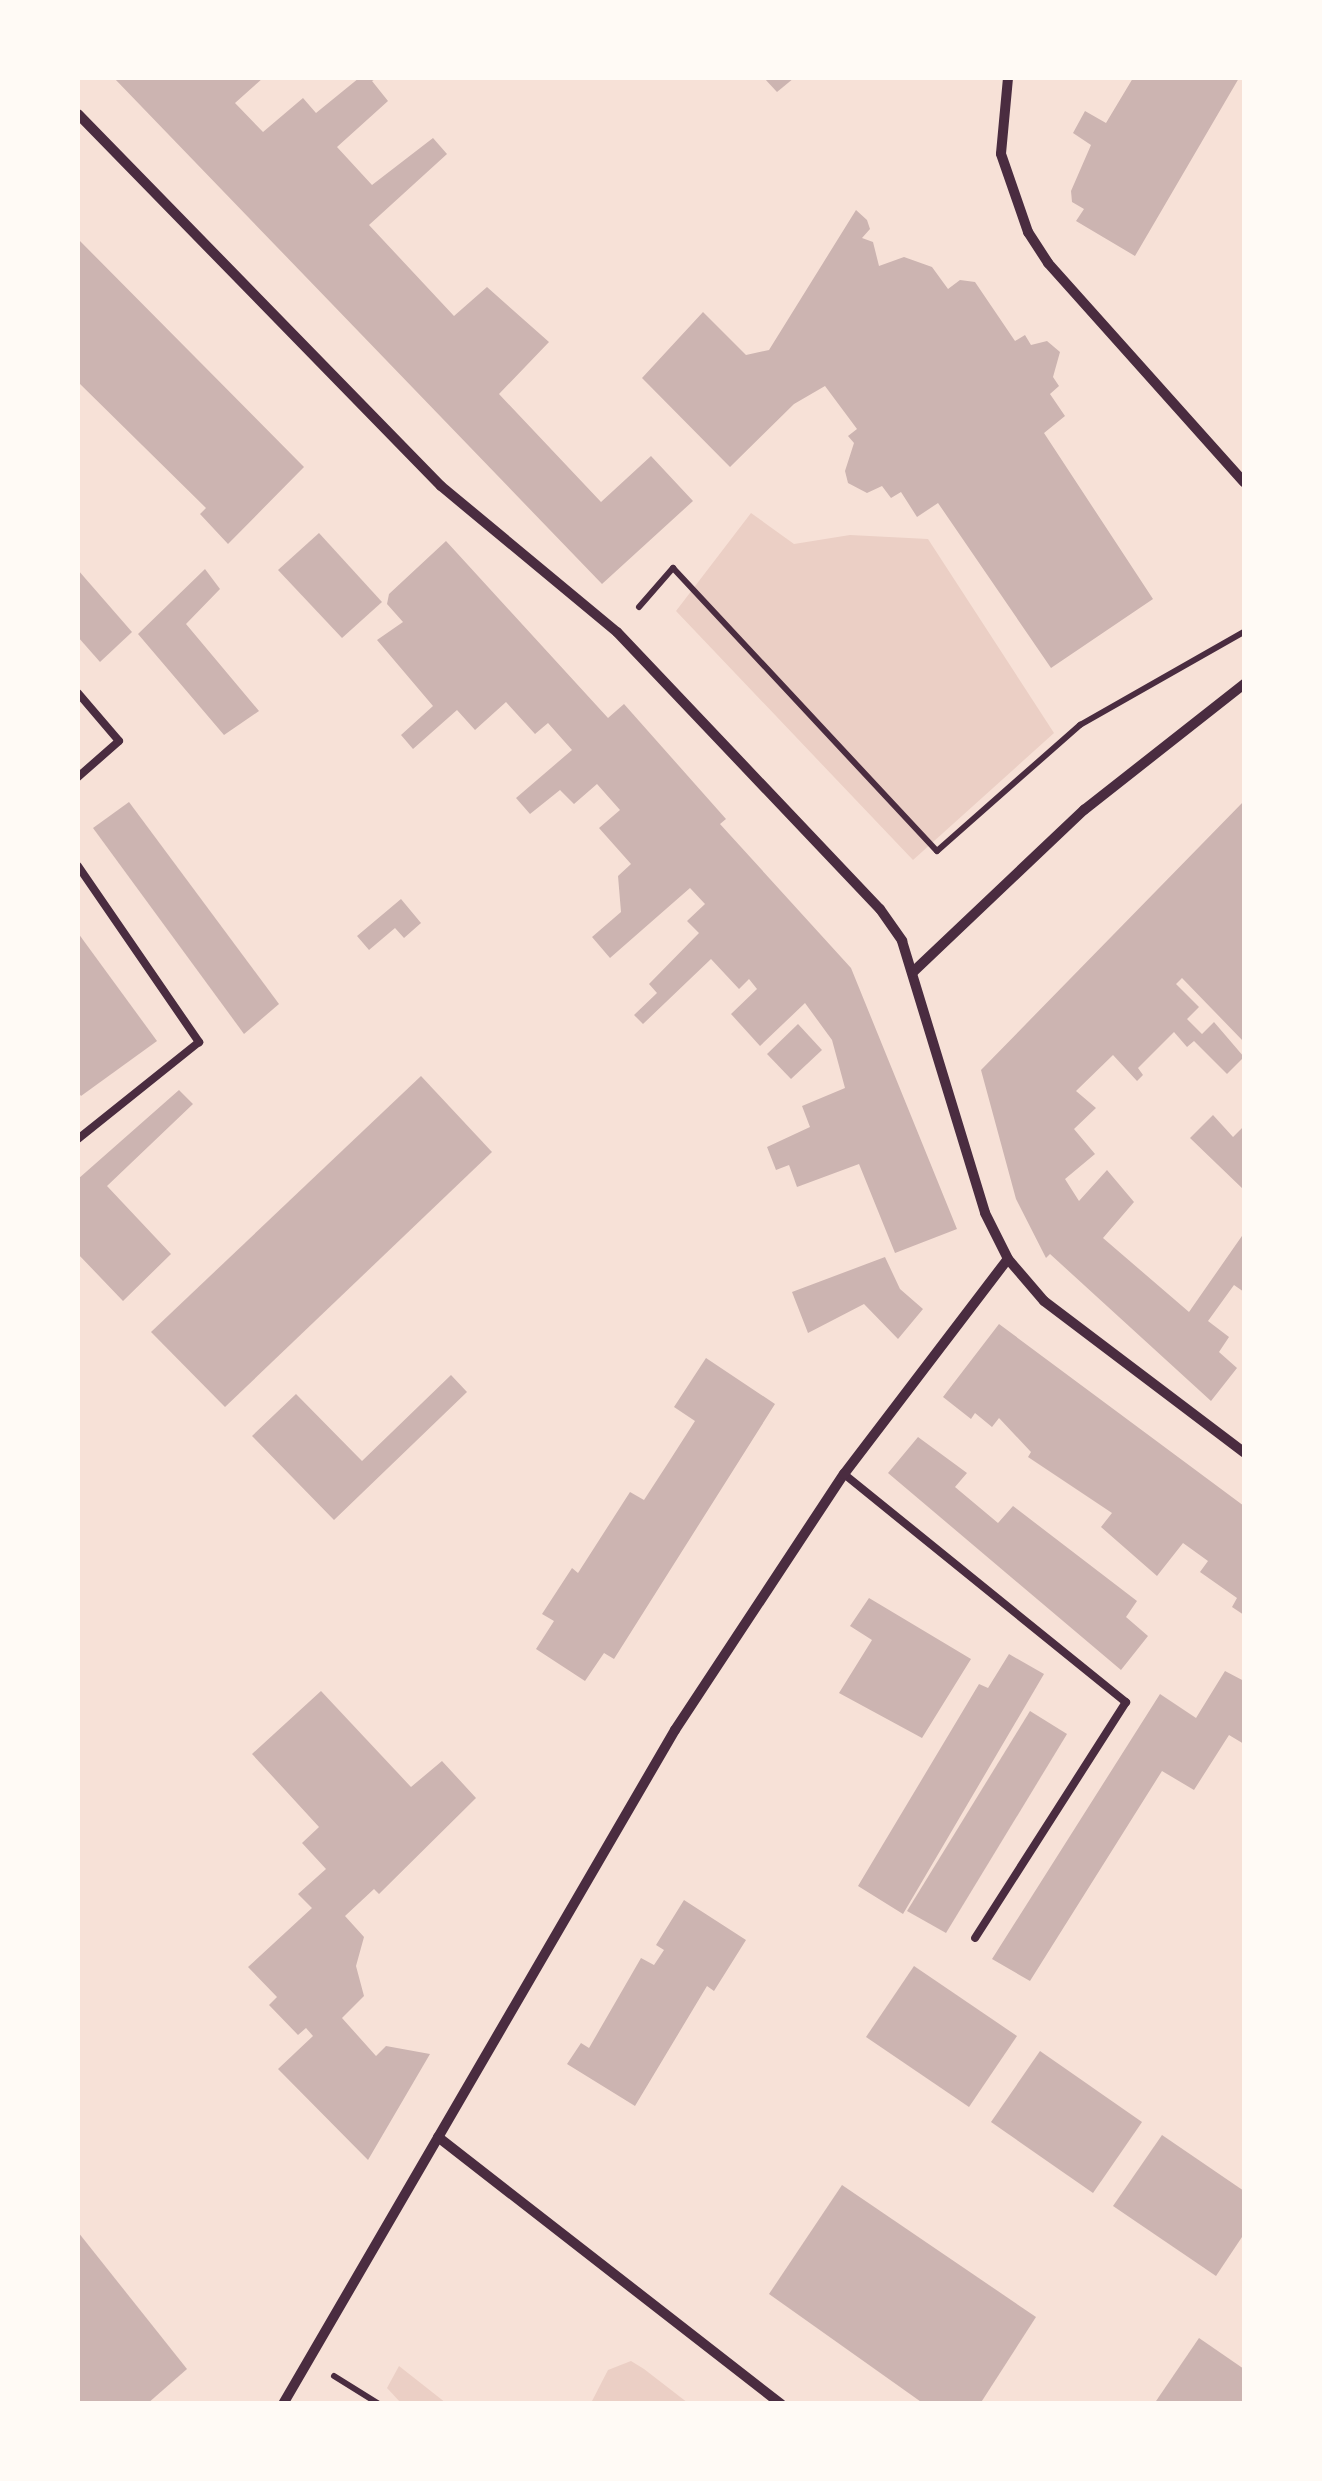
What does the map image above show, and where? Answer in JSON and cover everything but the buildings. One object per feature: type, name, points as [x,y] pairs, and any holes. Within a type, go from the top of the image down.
[{"type":"street","points":[[1008,78],[1001,154],[1028,232],[1048,263],[1244,482]]},
{"type":"street","points":[[78,114],[441,486],[616,632],[880,908],[913,972],[985,1212],[1008,1260],[1044,1301],[1244,1452]]},
{"type":"street","points":[[913,972],[1084,810],[1244,684]]},
{"type":"street","points":[[283,2404],[608,1836],[844,1474],[1008,1260]]},
{"type":"street","points":[[438,2137],[781,2404]]},
{"type":"lane","points":[[78,693],[120,741],[78,778]]},
{"type":"lane","points":[[78,866],[199,1042],[78,1139]]},
{"type":"lane","points":[[844,1474],[1126,1702],[976,1938]]},
{"type":"path","points":[[616,632],[673,568],[937,851],[1080,725],[1244,632]]},
{"type":"path","points":[[308,2362],[379,2404]]},
{"type":"shaded area","points":[[751,513],[794,544],[850,535],[928,539],[1054,733],[913,860],[676,611]]},
{"type":"shaded area","points":[[631,2361],[688,2403],[591,2403],[608,2370]]},
{"type":"shaded area","points":[[399,2366],[446,2403],[401,2403],[387,2388]]}]
